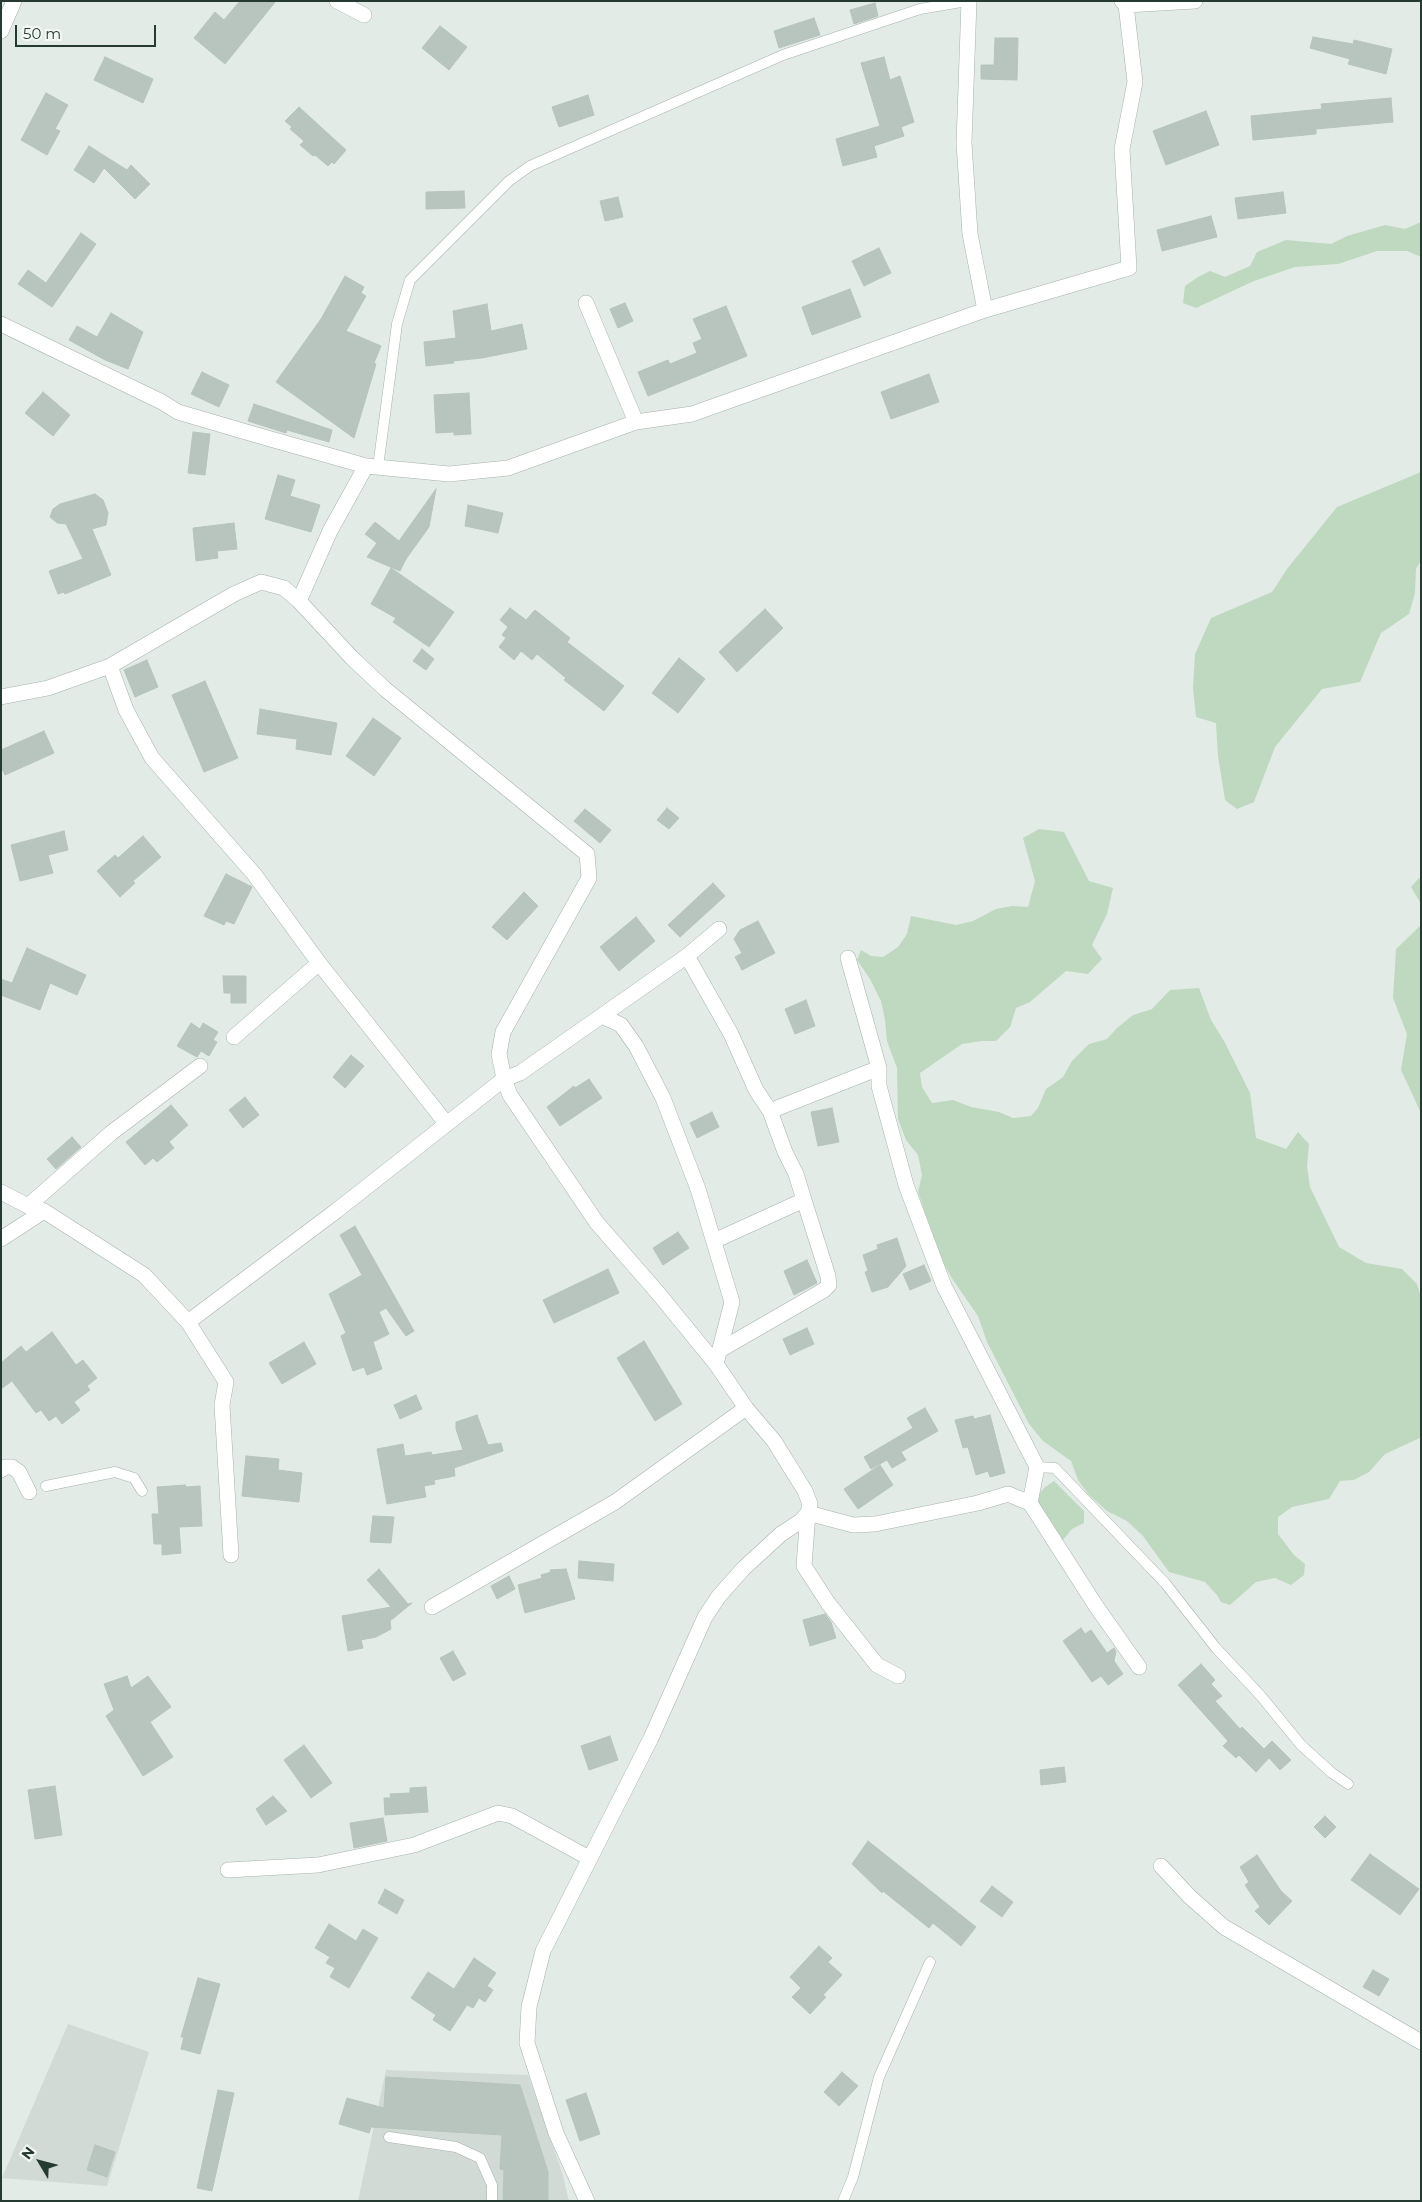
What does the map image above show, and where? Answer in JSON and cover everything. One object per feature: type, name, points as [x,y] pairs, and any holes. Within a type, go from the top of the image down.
[{"type":"street","points":[[1,31],[14,1]]},
{"type":"street","points":[[337,1],[364,15]]},
{"type":"street","points":[[968,1],[964,143],[970,234],[985,310]]},
{"type":"street","points":[[1,324],[162,402],[178,412],[372,467],[449,474],[508,468],[636,422],[692,414],[985,310],[1129,268],[1122,149],[1135,82],[1126,3],[1195,1]]},
{"type":"street","points":[[586,303],[636,422]]},
{"type":"street","points":[[299,601],[330,532],[372,467]]},
{"type":"street","points":[[1,697],[48,688],[110,666],[234,594],[261,582],[284,588],[385,689],[587,854],[589,878],[503,1032],[499,1054],[504,1079],[510,1095],[597,1223],[658,1293],[718,1357],[746,1408],[774,1441],[805,1491],[810,1504],[804,1566],[828,1602],[877,1664],[898,1676]]},
{"type":"street","points":[[110,666],[126,710],[152,758],[254,874],[320,963],[446,1124]]},
{"type":"street","points":[[188,1322],[336,1211],[504,1079],[520,1073],[602,1016],[687,956],[719,929]]},
{"type":"street","points":[[687,956],[731,1034],[756,1090],[770,1112],[784,1152],[796,1174],[828,1276],[828,1284],[824,1290],[718,1357]]},
{"type":"street","points":[[848,958],[879,1068],[879,1086],[906,1185],[944,1286],[1037,1467],[1030,1503]]},
{"type":"street","points":[[234,1037],[320,963]]},
{"type":"street","points":[[602,1016],[621,1026],[636,1046],[663,1098],[698,1189],[732,1302],[718,1357]]},
{"type":"street","points":[[28,1206],[111,1133],[200,1066]]},
{"type":"street","points":[[770,1112],[879,1068]]},
{"type":"street","points":[[1,1192],[28,1206],[44,1211],[144,1275],[188,1322],[226,1382],[222,1405],[231,1555]]},
{"type":"street","points":[[714,1241],[804,1200]]},
{"type":"street","points":[[1,1239],[44,1211]]},
{"type":"street","points":[[432,1607],[615,1502],[746,1408]]},
{"type":"street","points":[[1,1470],[5,1466],[19,1472],[29,1492]]},
{"type":"street","points":[[808,1513],[853,1525],[868,1525],[978,1503],[1008,1494],[1030,1503],[1096,1606],[1139,1667]]},
{"type":"street","points":[[587,2201],[556,2133],[528,2043],[529,2007],[543,1951],[651,1738],[705,1617],[719,1596],[744,1568],[781,1534],[801,1521],[808,1513]]},
{"type":"street","points":[[228,1870],[318,1865],[414,1845],[498,1812],[512,1816],[589,1858]]},
{"type":"street","points":[[1161,1866],[1190,1897],[1224,1927],[1421,2042]]},
{"type":"lane","points":[[372,467],[397,324],[410,280],[509,181],[530,166],[783,55],[920,10],[968,1]]},
{"type":"lane","points":[[1037,1467],[1055,1468],[1165,1583],[1216,1648],[1260,1695],[1301,1745],[1332,1773],[1348,1784]]},
{"type":"lane","points":[[46,1486],[115,1472],[134,1478],[142,1491]]},
{"type":"lane","points":[[843,2201],[853,2177],[879,2077],[930,1962]]},
{"type":"lane","points":[[389,2137],[456,2147],[480,2158],[492,2185],[492,2201]]},
{"type":"shaded area","points":[[68,2024],[149,2052],[107,2186],[2,2178]]},
{"type":"shaded area","points":[[386,2070],[528,2075],[562,2172],[569,2201],[358,2201]]},
{"type":"green space","points":[[1421,222],[1421,257],[1407,251],[1377,251],[1338,264],[1295,267],[1254,281],[1196,308],[1183,303],[1185,286],[1198,277],[1210,271],[1225,277],[1250,266],[1257,252],[1286,240],[1331,244],[1347,236],[1385,225],[1405,229]]},
{"type":"green space","points":[[1421,472],[1421,561],[1416,569],[1415,593],[1409,614],[1381,633],[1360,682],[1322,689],[1275,747],[1254,802],[1237,809],[1225,800],[1218,756],[1216,723],[1196,717],[1193,688],[1195,654],[1211,618],[1272,592],[1287,569],[1337,507]]},
{"type":"green space","points":[[1039,829],[1064,832],[1089,881],[1113,888],[1107,914],[1092,945],[1102,959],[1088,974],[1066,971],[1030,1002],[1016,1008],[1010,1027],[996,1041],[962,1044],[920,1073],[922,1087],[932,1103],[953,1100],[971,1107],[999,1112],[1013,1118],[1031,1116],[1038,1108],[1046,1089],[1063,1077],[1072,1061],[1089,1044],[1107,1039],[1133,1015],[1152,1009],[1170,990],[1199,988],[1211,1020],[1224,1041],[1250,1093],[1256,1138],[1286,1149],[1298,1132],[1309,1144],[1307,1166],[1310,1187],[1339,1247],[1366,1263],[1402,1269],[1417,1284],[1421,1297],[1420,1438],[1385,1454],[1369,1472],[1354,1480],[1340,1481],[1329,1499],[1292,1507],[1278,1517],[1278,1534],[1294,1555],[1305,1564],[1304,1575],[1291,1585],[1275,1578],[1256,1582],[1230,1605],[1221,1602],[1205,1582],[1169,1572],[1143,1536],[1127,1521],[1107,1511],[1089,1495],[1078,1480],[1071,1461],[1043,1441],[1029,1424],[987,1342],[978,1316],[953,1280],[940,1257],[918,1192],[922,1175],[918,1155],[906,1140],[898,1119],[897,1068],[887,1041],[881,1001],[870,979],[857,960],[861,950],[871,956],[883,957],[898,947],[907,934],[911,916],[956,925],[973,921],[996,909],[1012,906],[1028,907],[1035,881],[1023,838]]},
{"type":"green space","points":[[1421,876],[1421,904],[1411,887]]},
{"type":"green space","points":[[1421,925],[1421,1113],[1401,1070],[1407,1034],[1393,998],[1396,949]]},
{"type":"green space","points":[[1054,1481],[1084,1511],[1084,1523],[1072,1529],[1063,1540],[1055,1535],[1037,1508],[1037,1497],[1044,1488]]},
{"type":"building","points":[[240,1],[276,1],[225,64],[194,38],[215,12],[224,20]]},
{"type":"building","points":[[875,3],[878,16],[854,24],[850,10]]},
{"type":"building","points":[[814,18],[820,35],[779,48],[774,31]]},
{"type":"building","points":[[440,26],[467,47],[449,70],[422,48]]},
{"type":"building","points":[[1313,37],[1353,44],[1354,40],[1392,49],[1386,74],[1348,64],[1350,59],[1310,48]]},
{"type":"building","points":[[995,38],[1018,38],[1017,80],[981,79],[981,65],[994,65]]},
{"type":"building","points":[[105,57],[153,79],[143,103],[94,80]]},
{"type":"building","points":[[884,57],[890,80],[900,76],[914,122],[901,127],[904,136],[874,146],[877,157],[843,166],[836,139],[880,126],[861,63]]},
{"type":"building","points":[[46,93],[68,105],[55,129],[60,131],[47,155],[21,140]]},
{"type":"building","points":[[588,95],[594,115],[559,127],[552,107]]},
{"type":"building","points":[[1391,98],[1393,122],[1316,129],[1316,134],[1253,140],[1251,116],[1322,109],[1321,104]]},
{"type":"building","points":[[299,107],[346,150],[334,164],[332,162],[328,166],[300,145],[304,141],[290,129],[292,127],[285,121]]},
{"type":"building","points":[[1206,111],[1219,145],[1166,165],[1153,131]]},
{"type":"building","points":[[89,146],[127,170],[131,165],[150,184],[135,199],[104,168],[94,183],[74,170]]},
{"type":"building","points":[[464,191],[465,208],[426,209],[426,192]]},
{"type":"building","points":[[1283,192],[1286,213],[1238,219],[1235,198]]},
{"type":"building","points":[[618,197],[623,217],[605,221],[600,201]]},
{"type":"building","points":[[1211,216],[1217,237],[1162,251],[1157,230]]},
{"type":"building","points":[[81,233],[96,244],[52,307],[18,284],[28,270],[46,283]]},
{"type":"building","points":[[879,248],[891,273],[864,286],[852,261]]},
{"type":"building","points":[[345,276],[364,287],[361,293],[366,296],[346,331],[381,346],[374,363],[376,364],[354,438],[276,382],[321,319]]},
{"type":"building","points":[[850,289],[861,317],[812,335],[802,307]]},
{"type":"building","points":[[625,303],[633,321],[618,328],[610,309]]},
{"type":"building","points":[[487,304],[491,331],[522,324],[527,349],[482,358],[453,361],[454,363],[426,366],[424,342],[456,338],[453,311]]},
{"type":"building","points":[[726,306],[747,356],[648,396],[638,372],[668,360],[670,364],[697,353],[693,343],[702,339],[693,319]]},
{"type":"building","points":[[111,313],[143,332],[128,369],[105,360],[69,340],[77,326],[97,337]]},
{"type":"building","points":[[202,372],[229,385],[219,407],[191,394]]},
{"type":"building","points":[[929,374],[939,402],[891,419],[881,392]]},
{"type":"building","points":[[43,392],[70,415],[53,436],[25,413]]},
{"type":"building","points":[[469,393],[471,434],[454,435],[454,432],[436,433],[434,395]]},
{"type":"building","points":[[254,404],[332,430],[329,442],[287,430],[286,433],[248,421]]},
{"type":"building","points":[[193,432],[210,434],[205,475],[188,473]]},
{"type":"building","points":[[278,475],[295,480],[290,496],[320,505],[311,532],[265,519]]},
{"type":"building","points":[[436,489],[429,527],[406,559],[400,571],[367,557],[377,543],[365,534],[375,522],[399,541]]},
{"type":"building","points":[[95,494],[103,500],[108,513],[106,525],[92,529],[111,575],[65,594],[64,592],[58,594],[49,571],[83,559],[66,524],[57,523],[50,517],[53,509],[60,504]]},
{"type":"building","points":[[468,505],[503,513],[498,533],[465,526]]},
{"type":"building","points":[[234,523],[237,549],[217,551],[218,558],[196,561],[193,528]]},
{"type":"building","points":[[391,568],[454,612],[429,647],[393,622],[396,618],[371,604]]},
{"type":"building","points":[[510,608],[526,620],[535,610],[570,638],[567,642],[624,686],[604,711],[564,680],[566,678],[537,654],[532,660],[521,651],[514,660],[499,647],[506,638],[502,635],[508,627],[500,620]]},
{"type":"building","points":[[765,609],[783,628],[737,672],[719,652]]},
{"type":"building","points":[[422,649],[434,659],[426,670],[413,661]]},
{"type":"building","points":[[679,658],[705,679],[678,713],[652,693]]},
{"type":"building","points":[[147,660],[158,687],[135,697],[124,670]]},
{"type":"building","points":[[205,681],[238,758],[204,772],[172,695]]},
{"type":"building","points":[[260,709],[337,723],[331,755],[296,749],[297,739],[257,734]]},
{"type":"building","points":[[373,718],[401,738],[374,776],[346,756]]},
{"type":"building","points":[[44,731],[54,753],[5,775],[1,766],[1,750]]},
{"type":"building","points":[[667,808],[679,818],[669,829],[657,820]]},
{"type":"building","points":[[585,809],[611,830],[600,843],[574,821]]},
{"type":"building","points":[[64,831],[68,850],[48,855],[53,873],[20,881],[11,845]]},
{"type":"building","points":[[143,836],[161,857],[133,881],[135,883],[120,897],[97,871],[115,855],[118,858]]},
{"type":"building","points":[[226,874],[252,887],[234,924],[226,921],[224,925],[204,916]]},
{"type":"building","points":[[713,883],[725,896],[680,937],[668,925]]},
{"type":"building","points":[[524,892],[538,906],[507,940],[492,927]]},
{"type":"building","points":[[636,917],[655,941],[619,971],[600,947]]},
{"type":"building","points":[[758,921],[775,953],[742,970],[735,957],[742,953],[734,939],[740,930]]},
{"type":"building","points":[[27,948],[86,975],[77,995],[50,983],[40,1010],[1,995],[1,979],[12,983]]},
{"type":"building","points":[[223,976],[246,976],[246,1003],[231,1003],[231,993],[224,993]]},
{"type":"building","points":[[806,1000],[815,1026],[795,1034],[785,1009]]},
{"type":"building","points":[[191,1023],[200,1029],[203,1023],[218,1032],[213,1040],[217,1042],[209,1056],[201,1051],[197,1057],[177,1046]]},
{"type":"building","points":[[351,1055],[364,1066],[345,1088],[333,1077]]},
{"type":"building","points":[[589,1079],[602,1098],[560,1126],[547,1107],[574,1086],[575,1088]]},
{"type":"building","points":[[245,1097],[259,1115],[243,1128],[229,1110]]},
{"type":"building","points":[[171,1105],[188,1125],[169,1142],[174,1148],[157,1162],[153,1158],[145,1165],[126,1142]]},
{"type":"building","points":[[832,1108],[839,1142],[818,1146],[811,1112]]},
{"type":"building","points":[[712,1112],[719,1127],[697,1138],[690,1123]]},
{"type":"building","points":[[72,1137],[81,1147],[56,1169],[47,1159]]},
{"type":"building","points":[[355,1226],[414,1331],[406,1336],[386,1308],[379,1312],[389,1334],[373,1342],[382,1369],[367,1375],[364,1367],[353,1371],[341,1336],[346,1333],[329,1294],[362,1275],[340,1235]]},
{"type":"building","points":[[678,1232],[689,1248],[663,1265],[653,1248]]},
{"type":"building","points":[[897,1238],[906,1266],[888,1287],[872,1292],[865,1272],[868,1271],[863,1255],[878,1249],[877,1245]]},
{"type":"building","points":[[807,1260],[817,1283],[794,1295],[784,1271]]},
{"type":"building","points":[[924,1265],[931,1281],[910,1290],[903,1274]]},
{"type":"building","points":[[608,1269],[619,1293],[554,1323],[543,1300]]},
{"type":"building","points":[[807,1328],[814,1344],[790,1355],[783,1339]]},
{"type":"building","points":[[52,1332],[76,1365],[83,1360],[97,1378],[87,1386],[90,1390],[74,1402],[80,1410],[62,1424],[56,1416],[49,1421],[41,1410],[36,1413],[12,1381],[1,1389],[1,1363],[21,1346],[26,1352]]},
{"type":"building","points":[[644,1341],[682,1404],[655,1421],[617,1358]]},
{"type":"building","points":[[304,1342],[316,1364],[282,1384],[269,1363]]},
{"type":"building","points":[[416,1395],[422,1409],[400,1419],[394,1405]]},
{"type":"building","points":[[925,1408],[938,1431],[901,1452],[906,1460],[892,1468],[887,1460],[871,1469],[864,1457],[913,1428],[907,1418]]},
{"type":"building","points":[[477,1415],[488,1445],[501,1443],[503,1451],[454,1468],[455,1476],[434,1480],[435,1484],[424,1486],[426,1497],[387,1504],[377,1449],[403,1444],[405,1456],[431,1452],[432,1455],[463,1450],[456,1429],[456,1422]]},
{"type":"building","points":[[990,1415],[1005,1473],[990,1477],[988,1471],[976,1475],[968,1447],[963,1448],[955,1420],[973,1416],[974,1419]]},
{"type":"building","points":[[246,1456],[279,1459],[278,1470],[302,1473],[299,1502],[242,1496]]},
{"type":"building","points":[[880,1465],[893,1485],[858,1509],[844,1489]]},
{"type":"building","points":[[185,1485],[186,1487],[200,1486],[202,1526],[179,1527],[181,1553],[162,1555],[162,1544],[154,1544],[152,1514],[159,1514],[157,1487]]},
{"type":"building","points":[[373,1516],[394,1517],[391,1543],[370,1542]]},
{"type":"building","points":[[579,1561],[614,1564],[613,1581],[578,1578]]},
{"type":"building","points":[[379,1569],[408,1604],[412,1603],[390,1621],[391,1629],[376,1637],[361,1640],[363,1648],[348,1651],[342,1616],[391,1607],[367,1580]]},
{"type":"building","points":[[566,1569],[575,1599],[525,1613],[518,1585],[542,1578],[541,1575],[551,1572],[550,1570]]},
{"type":"building","points":[[509,1576],[515,1589],[497,1599],[491,1586]]},
{"type":"building","points":[[825,1614],[831,1622],[836,1638],[810,1646],[803,1620]]},
{"type":"building","points":[[1081,1628],[1085,1634],[1091,1630],[1107,1653],[1114,1648],[1116,1651],[1114,1661],[1123,1674],[1108,1685],[1101,1676],[1092,1682],[1063,1641]]},
{"type":"building","points":[[453,1651],[466,1674],[453,1681],[440,1658]]},
{"type":"building","points":[[1201,1664],[1215,1680],[1211,1684],[1222,1696],[1215,1701],[1240,1729],[1242,1727],[1264,1749],[1272,1741],[1291,1760],[1280,1770],[1269,1758],[1256,1772],[1239,1755],[1236,1758],[1223,1746],[1228,1741],[1178,1685]]},
{"type":"building","points":[[127,1676],[131,1688],[148,1676],[171,1707],[150,1722],[173,1757],[143,1776],[106,1716],[114,1710],[104,1684]]},
{"type":"building","points":[[610,1736],[618,1760],[589,1770],[581,1746]]},
{"type":"building","points":[[304,1745],[332,1783],[311,1798],[284,1760]]},
{"type":"building","points":[[1064,1767],[1066,1782],[1041,1785],[1040,1770]]},
{"type":"building","points":[[55,1786],[62,1835],[35,1839],[28,1790]]},
{"type":"building","points":[[426,1787],[428,1812],[385,1815],[384,1798],[391,1798],[390,1794],[410,1793],[410,1788]]},
{"type":"building","points":[[273,1796],[287,1811],[266,1825],[256,1809]]},
{"type":"building","points":[[1325,1816],[1336,1827],[1325,1838],[1314,1827]]},
{"type":"building","points":[[383,1818],[387,1841],[354,1848],[350,1823]]},
{"type":"building","points":[[868,1841],[976,1927],[961,1946],[933,1923],[929,1928],[883,1891],[882,1893],[852,1864]]},
{"type":"building","points":[[1370,1854],[1419,1889],[1400,1915],[1351,1880]]},
{"type":"building","points":[[1257,1855],[1281,1891],[1292,1901],[1269,1925],[1255,1911],[1260,1907],[1245,1885],[1249,1882],[1240,1867]]},
{"type":"building","points":[[992,1886],[1013,1902],[1002,1917],[980,1901]]},
{"type":"building","points":[[385,1889],[404,1900],[397,1914],[378,1903]]},
{"type":"building","points":[[329,1924],[356,1941],[363,1929],[378,1938],[349,1988],[330,1977],[335,1968],[326,1963],[330,1957],[315,1948]]},
{"type":"building","points":[[819,1946],[832,1958],[828,1962],[842,1975],[823,1995],[826,1997],[810,2014],[792,1997],[801,1988],[790,1977]]},
{"type":"building","points":[[474,1958],[496,1973],[487,1986],[493,1990],[485,2002],[479,1998],[473,2008],[467,2005],[450,2031],[433,2020],[436,2015],[411,1998],[428,1972],[454,1989]]},
{"type":"building","points":[[1373,1970],[1389,1979],[1379,1996],[1363,1987]]},
{"type":"building","points":[[198,1978],[220,1984],[200,2054],[181,2049],[184,2037],[181,2037]]},
{"type":"building","points":[[842,2072],[858,2086],[839,2106],[824,2092]]},
{"type":"building","points":[[386,2077],[520,2085],[548,2172],[548,2201],[503,2201],[504,2170],[500,2169],[502,2135],[371,2127],[369,2133],[339,2124],[347,2098],[384,2108]]},
{"type":"building","points":[[218,2090],[234,2093],[212,2191],[197,2188]]},
{"type":"building","points":[[586,2093],[600,2134],[580,2141],[566,2100]]},
{"type":"building","points":[[95,2145],[115,2152],[107,2177],[87,2170]]}]
